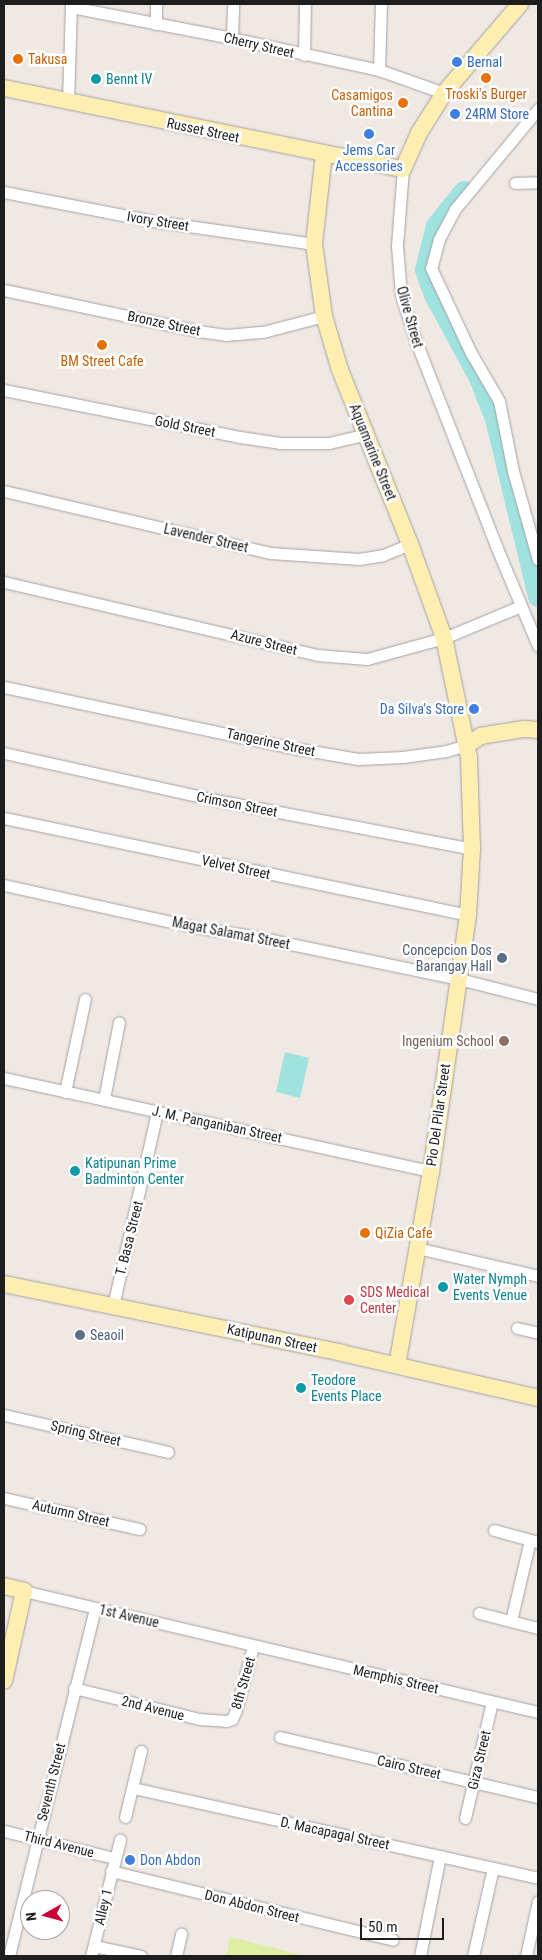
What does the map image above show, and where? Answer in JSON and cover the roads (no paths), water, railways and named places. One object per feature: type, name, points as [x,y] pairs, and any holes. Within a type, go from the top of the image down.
[{"type":"street","points":[[156,4],[156,24]]},
{"type":"street","points":[[232,38],[233,4]]},
{"type":"street","points":[[304,55],[305,4]]},
{"type":"street","points":[[379,70],[381,4]]},
{"type":"street","name":"Olive Street","points":[[520,4],[444,94],[419,133],[403,169],[397,246],[401,295],[415,339],[538,646]]},
{"type":"street","points":[[68,101],[71,6]]},
{"type":"street","name":"Cherry Street","points":[[71,6],[379,70],[444,94]]},
{"type":"street","name":"Russet Street","points":[[4,88],[218,133],[403,169]]},
{"type":"street","points":[[538,109],[455,209],[439,239],[431,268],[471,353],[498,401],[513,470],[538,560]]},
{"type":"street","name":"Aquamarine Street","points":[[324,153],[314,244],[324,316],[340,370],[410,544],[444,638],[467,745]]},
{"type":"street","points":[[515,184],[538,182]]},
{"type":"street","name":"Ivory Street","points":[[4,192],[153,221],[314,244]]},
{"type":"street","name":"Bronze Street","points":[[4,290],[198,331],[226,335],[263,332],[324,316]]},
{"type":"street","name":"Gold Street","points":[[4,390],[240,437],[280,443],[329,443],[366,434]]},
{"type":"street","name":"Lavender Street","points":[[4,491],[270,553],[359,559],[383,555],[410,544]]},
{"type":"street","name":"Azure Street","points":[[4,582],[317,655],[367,659],[444,638],[521,606]]},
{"type":"street","name":"Tangerine Street","points":[[4,687],[299,749],[358,759],[403,757],[446,751],[467,745],[481,736],[525,729],[538,730]]},
{"type":"street","name":"Pio Del Pilar Street","points":[[397,1365],[431,1171],[468,915],[472,849],[467,745]]},
{"type":"street","name":"Crimson Street","points":[[4,752],[221,801],[472,849]]},
{"type":"street","name":"Velvet Street","points":[[4,818],[468,915]]},
{"type":"street","name":"Magat Salamat Street","points":[[4,885],[194,927],[252,936],[460,979],[538,999]]},
{"type":"street","points":[[65,1092],[85,999]]},
{"type":"street","points":[[104,1099],[119,1022]]},
{"type":"street","name":"J. M. Panganiban Street","points":[[4,1078],[431,1171]]},
{"type":"street","name":"T. Basa Street","points":[[113,1306],[157,1112]]},
{"type":"street","points":[[418,1248],[538,1276]]},
{"type":"street","name":"Katipunan Street","points":[[4,1284],[397,1365],[538,1398]]},
{"type":"street","points":[[517,1328],[538,1333]]},
{"type":"street","name":"Spring Street","points":[[4,1414],[168,1452]]},
{"type":"street","name":"Autumn Street","points":[[4,1498],[139,1529]]},
{"type":"street","points":[[494,1530],[534,1541],[511,1621]]},
{"type":"street","name":"1st Avenue","points":[[4,1586],[253,1646]]},
{"type":"street","points":[[4,1681],[24,1591]]},
{"type":"street","name":"Seventh Street","points":[[9,1956],[94,1608]]},
{"type":"street","points":[[479,1613],[538,1628]]},
{"type":"street","name":"Memphis Street","points":[[253,1646],[538,1712]]},
{"type":"street","name":"8th Street","points":[[232,1719],[253,1646]]},
{"type":"street","name":"2nd Avenue","points":[[74,1688],[199,1719],[226,1721],[232,1719]]},
{"type":"street","name":"Giza Street","points":[[465,1818],[492,1702]]},
{"type":"street","name":"Cairo Street","points":[[280,1737],[538,1797]]},
{"type":"street","points":[[125,1817],[141,1751]]},
{"type":"street","name":"D. Macapagal Street","points":[[132,1788],[538,1878]]},
{"type":"street","name":"Third Avenue","points":[[4,1831],[114,1858]]},
{"type":"street","name":"Alley 1","points":[[92,1951],[120,1840]]},
{"type":"street","points":[[420,1956],[440,1856]]},
{"type":"street","points":[[473,1956],[493,1868]]},
{"type":"street","name":"Don Abdon Street","points":[[111,1871],[393,1940]]},
{"type":"street","points":[[526,1956],[538,1901]]},
{"type":"street","points":[[176,1956],[181,1934]]},
{"type":"street","points":[[92,1951],[141,1956]]},
{"type":"water","points":[[285,1052],[309,1058],[300,1098],[276,1092]]},
{"type":"waterway","points":[[464,191],[436,226],[425,270],[434,295],[479,378],[495,419],[538,597]]},
{"type":"place","name":"Takusa","points":[[18,59]]},
{"type":"place","name":"Bernal","points":[[457,62]]},
{"type":"place","name":"Troski's Burger","points":[[486,78]]},
{"type":"place","name":"Bennt IV","points":[[96,79]]},
{"type":"place","name":"Casamigos Cantina","points":[[403,103]]},
{"type":"place","name":"24RM Store","points":[[455,114]]},
{"type":"place","name":"Jems Car Accessories","points":[[369,134]]},
{"type":"place","name":"BM Street Cafe","points":[[102,345]]},
{"type":"place","name":"Da Silva's Store","points":[[474,709]]},
{"type":"place","name":"Concepcion Dos Barangay Hall","points":[[502,958]]},
{"type":"place","name":"Ingenium School","points":[[504,1041]]},
{"type":"place","name":"Katipunan Prime Badminton Center","points":[[75,1171]]},
{"type":"place","name":"QiZia Cafe","points":[[365,1233]]},
{"type":"place","name":"Water Nymph Events Venue","points":[[443,1287]]},
{"type":"place","name":"SDS Medical Center","points":[[349,1300]]},
{"type":"place","name":"Seaoil","points":[[80,1335]]},
{"type":"place","name":"Teodore Events Place","points":[[301,1388]]},
{"type":"place","name":"Don Abdon","points":[[130,1860]]}]
